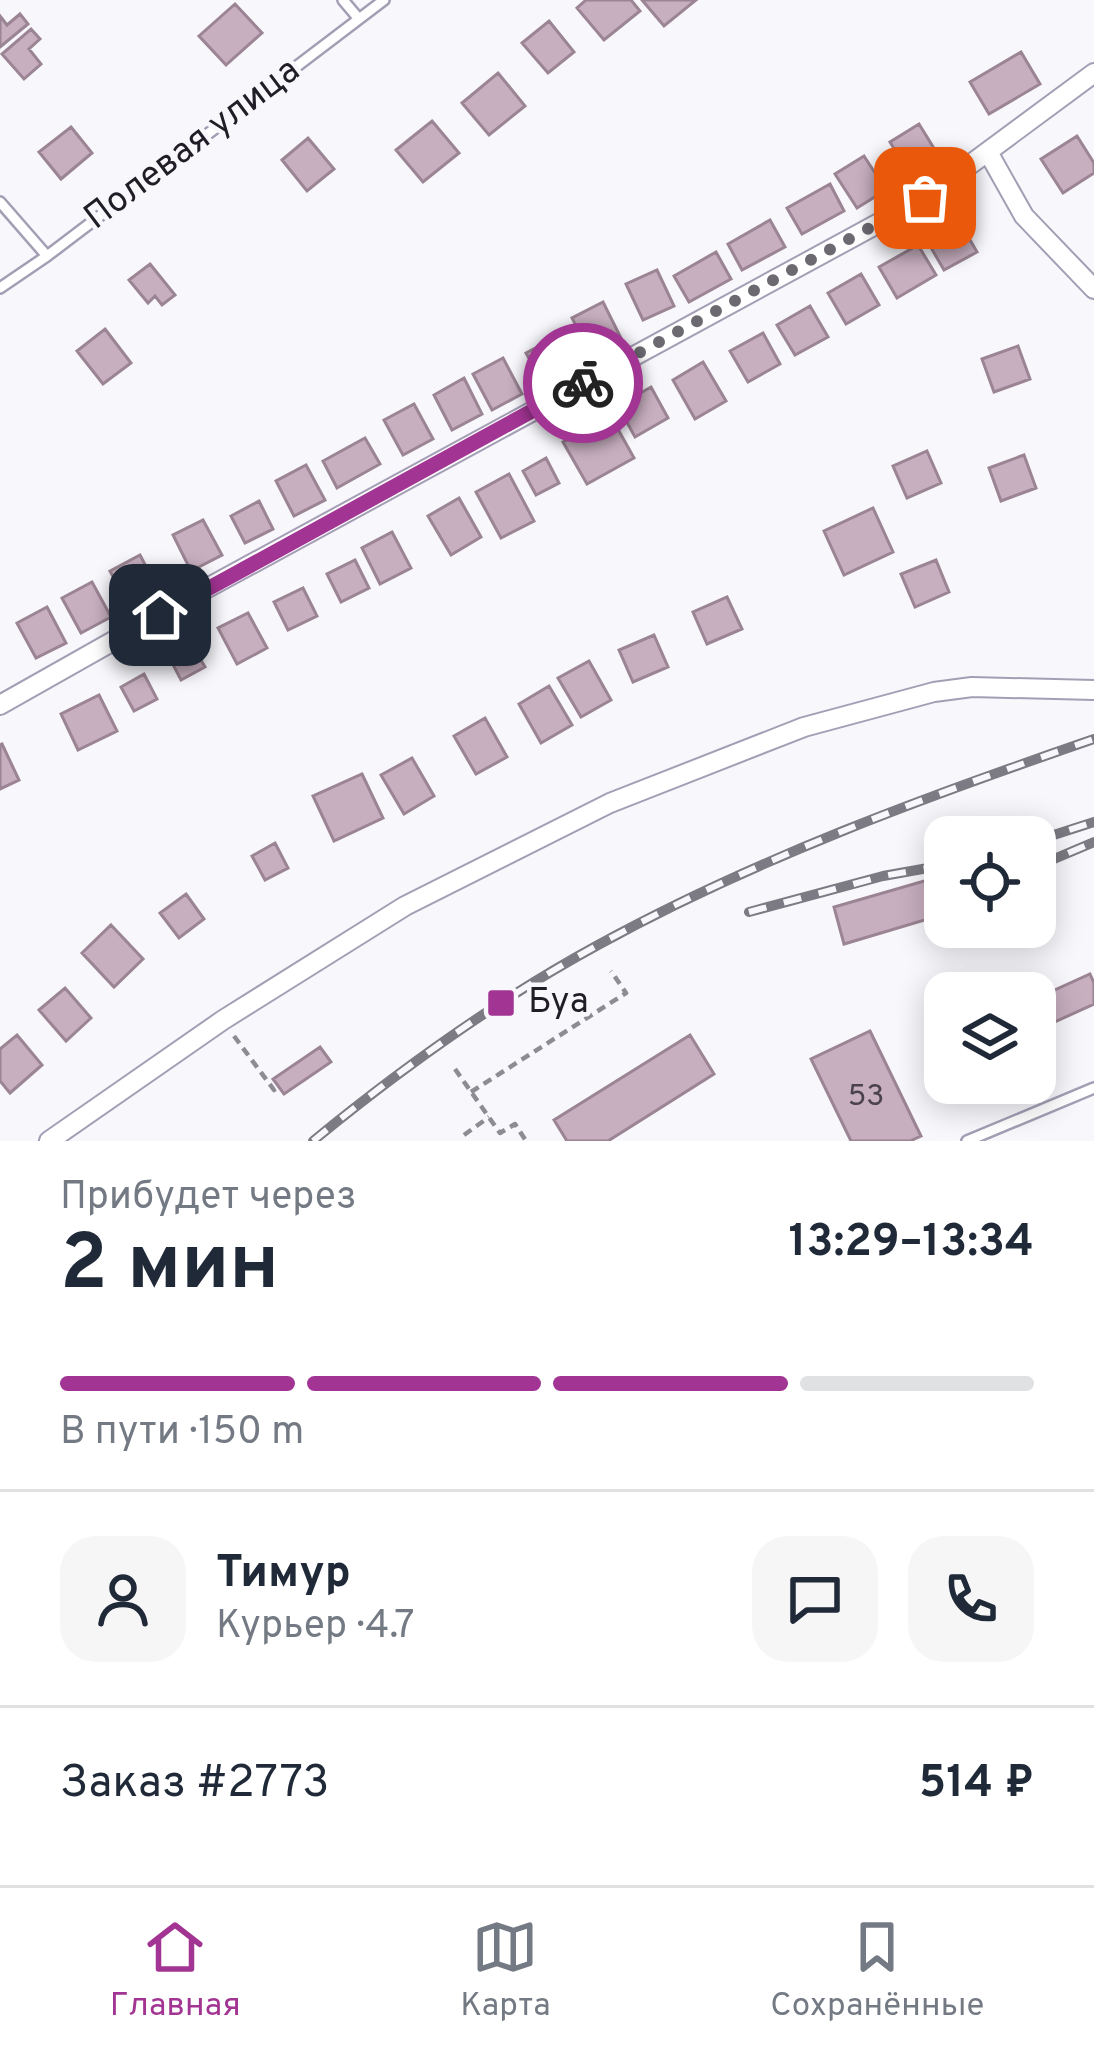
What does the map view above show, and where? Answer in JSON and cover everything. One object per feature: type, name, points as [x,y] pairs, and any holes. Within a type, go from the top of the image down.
[{"type":"street","points":[[0,705],[925,198],[1094,73]]},
{"type":"street","points":[[988,152],[1024,216],[1094,289]]},
{"type":"street","points":[[49,1141],[223,1020],[426,895],[610,803],[804,727],[934,692],[972,686],[1094,690]]},
{"type":"lane","points":[[343,0],[358,19]]},
{"type":"lane","name":"Полевая улица","points":[[0,288],[384,0]]},
{"type":"lane","points":[[0,202],[47,256]]},
{"type":"lane","points":[[967,1141],[1094,1088]]},
{"type":"path","points":[[471,1092],[626,993],[611,971]]},
{"type":"path","points":[[223,1020],[274,1090],[278,1087]]},
{"type":"path","points":[[455,1069],[500,1133],[515,1124],[526,1141]]},
{"type":"path","points":[[464,1135],[489,1118]]},
{"type":"building","points":[[586,0],[631,0],[640,11],[604,40],[577,8]]},
{"type":"building","points":[[642,0],[696,0],[664,26]]},
{"type":"building","points":[[235,4],[262,33],[226,65],[199,36]]},
{"type":"building","points":[[20,14],[28,24],[0,47],[0,16],[7,25]]},
{"type":"building","points":[[549,21],[574,52],[548,73],[522,43]]},
{"type":"building","points":[[31,29],[40,39],[29,49],[41,64],[24,79],[2,54]]},
{"type":"building","points":[[1021,52],[1040,84],[989,114],[970,82]]},
{"type":"building","points":[[498,73],[525,106],[489,135],[462,103]]},
{"type":"building","points":[[432,121],[459,153],[423,182],[396,150]]},
{"type":"building","points":[[919,124],[940,158],[911,176],[890,142]]},
{"type":"building","points":[[71,127],[92,153],[61,179],[39,152]]},
{"type":"building","points":[[1077,136],[1094,163],[1094,173],[1063,193],[1041,159]]},
{"type":"building","points":[[308,138],[334,169],[307,191],[282,160]]},
{"type":"building","points":[[864,156],[886,190],[857,208],[835,174]]},
{"type":"building","points":[[830,184],[844,211],[802,234],[787,208]]},
{"type":"building","points":[[770,220],[785,247],[742,270],[728,244]]},
{"type":"building","points":[[959,221],[977,252],[944,270],[926,239]]},
{"type":"building","points":[[918,245],[936,275],[897,298],[879,267]]},
{"type":"building","points":[[716,252],[731,279],[689,302],[674,276]]},
{"type":"building","points":[[150,264],[175,295],[162,305],[155,296],[148,303],[129,280]]},
{"type":"building","points":[[657,270],[674,306],[643,320],[626,284]]},
{"type":"building","points":[[861,274],[879,305],[846,324],[828,293]]},
{"type":"building","points":[[603,302],[621,338],[591,354],[572,318]]},
{"type":"building","points":[[810,306],[828,337],[795,355],[777,325]]},
{"type":"building","points":[[105,329],[131,363],[103,384],[77,351]]},
{"type":"building","points":[[569,330],[583,356],[541,379],[526,353]]},
{"type":"building","points":[[763,333],[780,364],[748,382],[730,351]]},
{"type":"building","points":[[1018,346],[1030,379],[994,392],[982,359]]},
{"type":"building","points":[[503,358],[522,394],[492,410],[473,374]]},
{"type":"building","points":[[703,362],[726,401],[695,419],[673,380]]},
{"type":"building","points":[[464,378],[482,414],[452,430],[434,395]]},
{"type":"building","points":[[651,387],[668,418],[635,437],[618,406]]},
{"type":"building","points":[[414,404],[433,439],[403,455],[384,420]]},
{"type":"building","points":[[610,415],[634,458],[587,484],[563,442]]},
{"type":"building","points":[[365,438],[380,464],[337,488],[323,461]]},
{"type":"building","points":[[927,451],[941,483],[907,498],[893,466]]},
{"type":"building","points":[[1024,455],[1036,488],[1001,501],[989,468]]},
{"type":"building","points":[[546,458],[559,483],[536,495],[523,471]]},
{"type":"building","points":[[306,465],[325,500],[294,516],[276,481]]},
{"type":"building","points":[[509,474],[534,521],[501,538],[476,492]]},
{"type":"building","points":[[459,498],[481,537],[451,555],[428,516]]},
{"type":"building","points":[[259,501],[273,529],[245,543],[231,516]]},
{"type":"building","points":[[873,508],[893,552],[844,575],[824,531]]},
{"type":"building","points":[[203,520],[222,555],[191,571],[173,535]]},
{"type":"building","points":[[392,532],[411,568],[380,584],[362,548]]},
{"type":"building","points":[[140,555],[159,591],[129,606],[110,571]]},
{"type":"building","points":[[355,560],[369,588],[341,602],[327,574]]},
{"type":"building","points":[[936,560],[949,592],[915,607],[901,574]]},
{"type":"building","points":[[92,582],[111,617],[81,633],[62,598]]},
{"type":"building","points":[[303,588],[317,616],[288,630],[274,602]]},
{"type":"building","points":[[727,597],[742,629],[707,644],[693,612]]},
{"type":"building","points":[[47,607],[66,643],[36,658],[17,623]]},
{"type":"building","points":[[248,613],[267,648],[237,664],[218,628]]},
{"type":"building","points":[[654,635],[668,667],[633,682],[619,650]]},
{"type":"building","points":[[191,643],[205,667],[181,680],[168,655]]},
{"type":"building","points":[[589,661],[611,700],[581,717],[558,678]]},
{"type":"building","points":[[144,674],[157,699],[134,711],[121,687]]},
{"type":"building","points":[[549,686],[572,725],[541,743],[519,704]]},
{"type":"building","points":[[99,695],[117,731],[78,750],[61,714]]},
{"type":"building","points":[[485,718],[507,757],[476,774],[454,736]]},
{"type":"building","points":[[0,745],[19,780],[0,789]]},
{"type":"building","points":[[412,758],[434,796],[404,814],[381,775]]},
{"type":"building","points":[[362,774],[383,818],[334,841],[313,796]]},
{"type":"building","points":[[275,843],[288,868],[265,880],[252,856]]},
{"type":"building","points":[[924,881],[924,920],[844,944],[834,907]]},
{"type":"building","points":[[186,894],[204,919],[179,938],[160,913]]},
{"type":"building","points":[[111,925],[143,959],[114,987],[82,953]]},
{"type":"building","points":[[1090,974],[1094,1004],[1056,1021],[1056,989]]},
{"type":"building","points":[[65,988],[91,1018],[66,1041],[39,1010]]},
{"type":"building","points":[[870,1031],[921,1136],[910,1141],[851,1141],[811,1059]]},
{"type":"building","points":[[17,1035],[42,1065],[10,1093],[0,1081],[0,1049]]},
{"type":"building","name":"Буа","points":[[690,1035],[714,1074],[608,1141],[567,1141],[554,1120]]},
{"type":"building","points":[[320,1047],[331,1062],[284,1094],[273,1079]]},
{"type":"railway","points":[[313,1141],[487,1012],[657,914],[842,832],[1094,739]]},
{"type":"railway","points":[[1056,834],[1094,822]]},
{"type":"railway","points":[[1056,858],[1094,842]]},
{"type":"railway","points":[[749,912],[924,869]]},
{"type":"way so far","points":[[583,383],[925,198]]},
{"type":"place","name":"Буа","points":[[501,1003]]},
{"type":"route","points":[[160,615],[583,383]]}]
